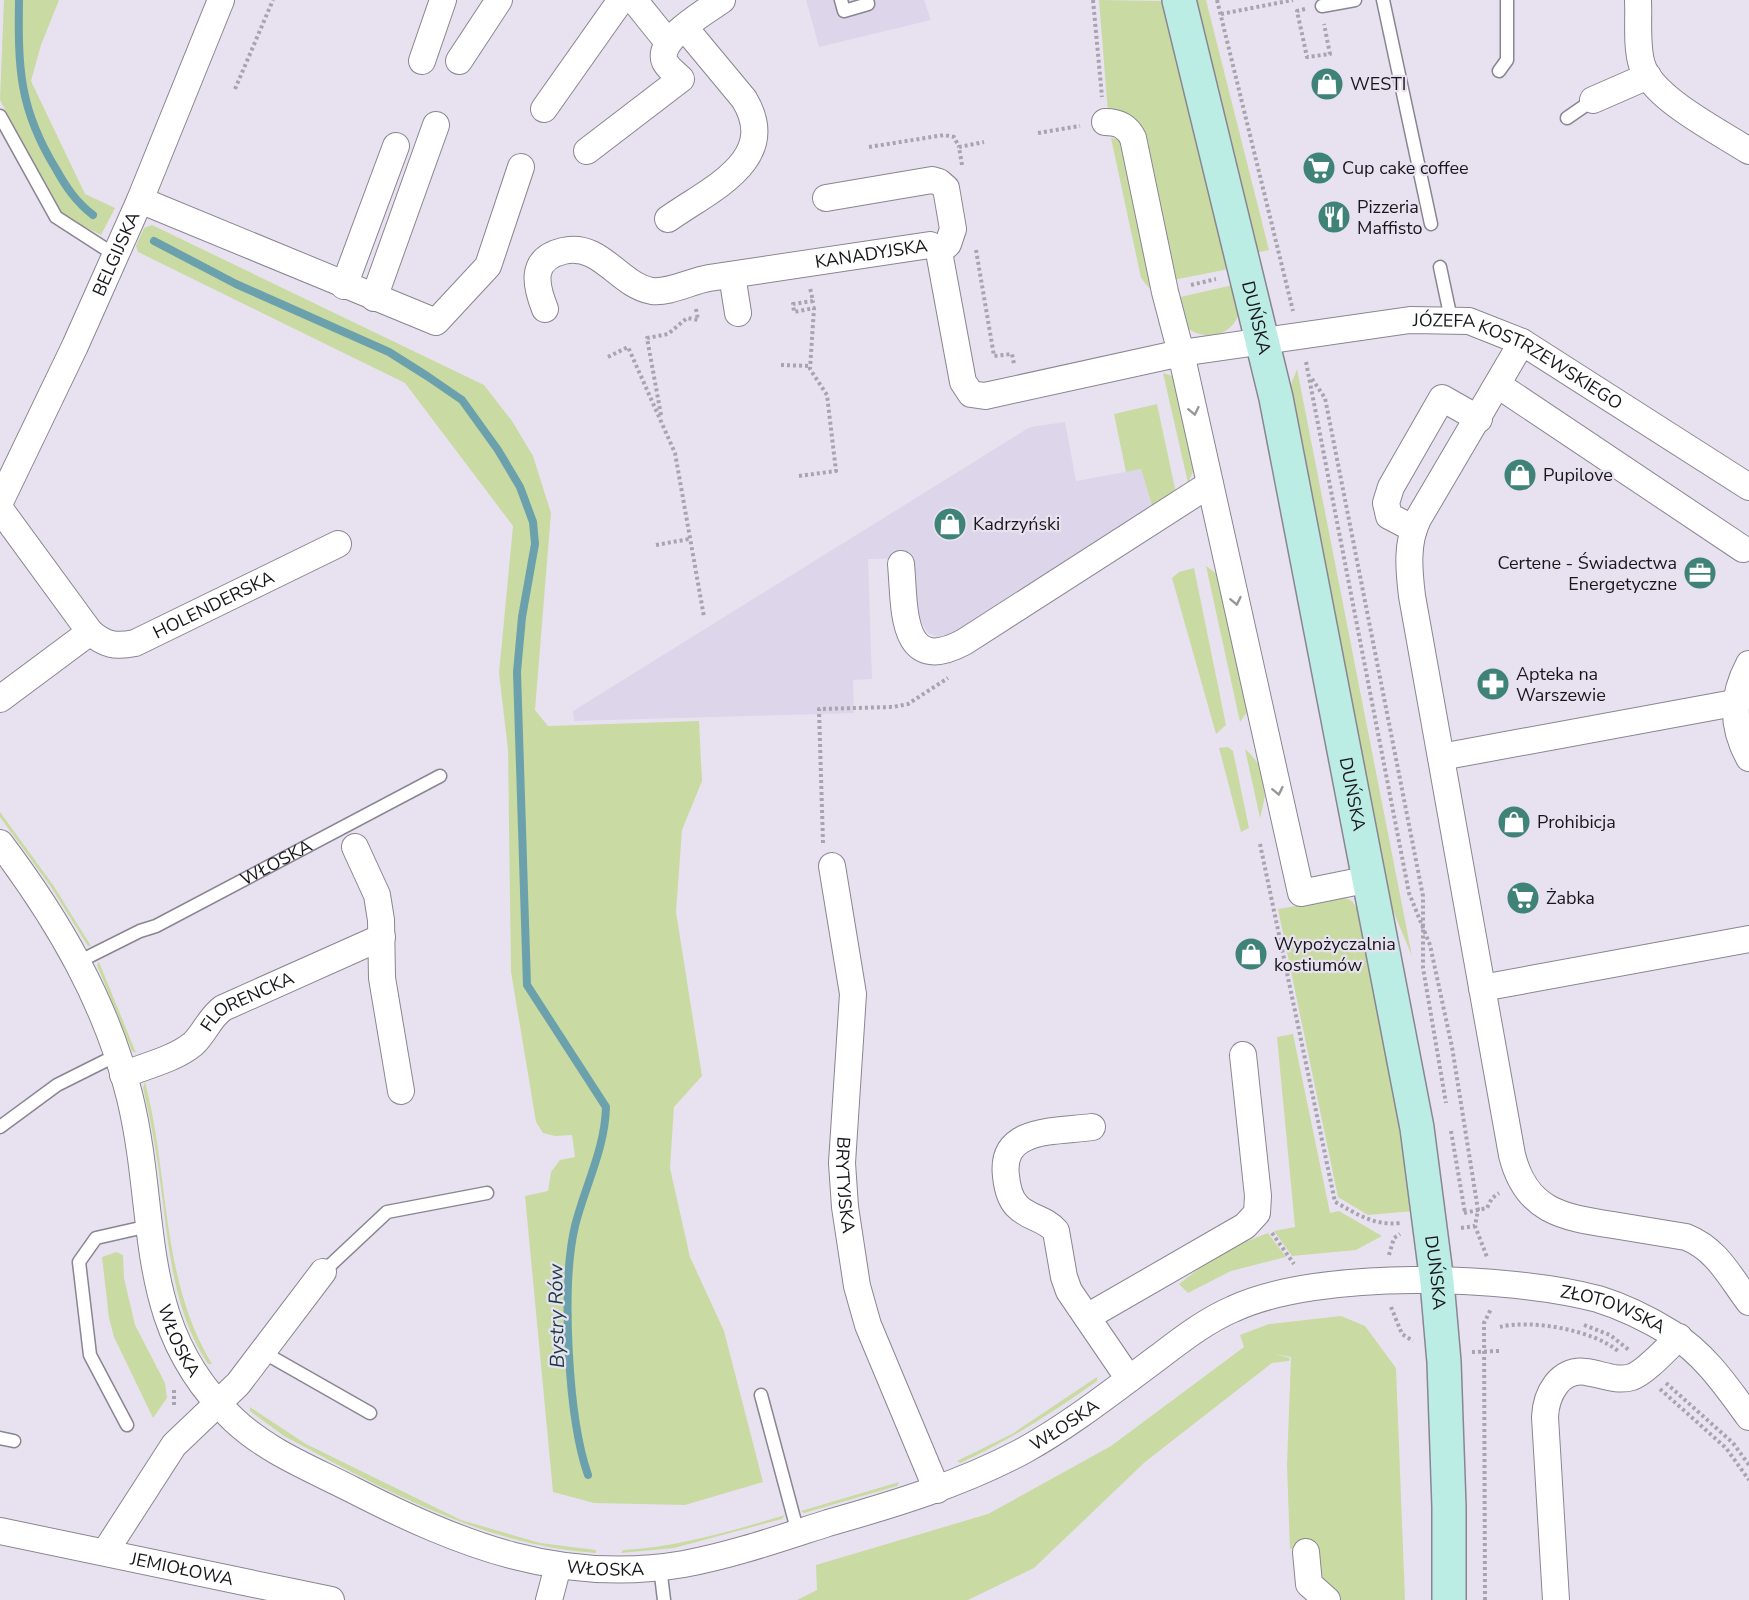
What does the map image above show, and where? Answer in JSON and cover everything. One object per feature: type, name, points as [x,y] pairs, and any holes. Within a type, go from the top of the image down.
[{"type":"street","name":"BELGIJSKA","points":[[0,502],[140,200],[221,0]]},
{"type":"street","points":[[422,61],[443,0]]},
{"type":"street","points":[[459,61],[499,0]]},
{"type":"street","points":[[544,109],[621,0]]},
{"type":"street","points":[[634,0],[676,35],[744,99],[751,111],[755,138],[744,164],[668,219]]},
{"type":"street","points":[[587,151],[681,79],[666,62],[664,54],[676,35],[722,0]]},
{"type":"street","name":"DUŃSKA","points":[[1179,0],[1263,341],[1417,1128],[1437,1282],[1446,1415],[1449,1600]]},
{"type":"street","points":[[1638,0],[1642,64],[1648,76],[1671,100],[1749,151]]},
{"type":"street","points":[[1593,100],[1648,76]]},
{"type":"street","points":[[1105,122],[1121,125],[1129,130],[1133,138],[1165,292],[1181,353],[1301,893],[1370,879]]},
{"type":"street","points":[[374,298],[436,125]]},
{"type":"street","points":[[344,286],[396,146]]},
{"type":"street","points":[[140,200],[436,322],[488,266],[521,167]]},
{"type":"street","points":[[826,198],[932,180],[939,182],[946,188],[953,230],[948,244],[939,252]]},
{"type":"street","name":"KANADYJSKA","points":[[544,309],[536,280],[538,270],[547,260],[562,251],[581,250],[599,257],[627,279],[653,291],[732,275],[930,245],[937,248],[939,252],[966,389],[978,396],[1181,353]]},
{"type":"street","points":[[732,275],[738,313]]},
{"type":"street","name":"JÓZEFA KOSTRZEWSKIEGO","points":[[1181,353],[1410,320],[1451,319],[1489,327],[1522,342],[1749,487]]},
{"type":"street","points":[[1522,342],[1414,529],[1410,552],[1411,589],[1512,1155],[1524,1186],[1546,1208],[1561,1216],[1686,1237],[1698,1242],[1715,1254],[1749,1302]]},
{"type":"street","points":[[1498,385],[1743,549]]},
{"type":"street","points":[[1414,529],[1389,516],[1388,496],[1442,398],[1479,419]]},
{"type":"street","points":[[901,564],[909,635],[918,647],[933,652],[943,651],[964,642],[1210,484]]},
{"type":"street","points":[[0,509],[90,632],[0,699]]},
{"type":"street","name":"HOLENDERSKA","points":[[90,632],[103,643],[113,645],[135,643],[338,544]]},
{"type":"street","points":[[1749,664],[1734,703],[1740,738],[1749,758]]},
{"type":"street","points":[[1441,757],[1734,703]]},
{"type":"street","name":"WŁOSKA","points":[[0,843],[37,894],[78,962],[99,1007],[120,1065],[140,1149],[158,1289],[172,1334],[193,1372],[218,1404],[241,1426],[278,1452],[421,1525],[483,1549],[539,1564],[620,1570],[660,1567],[706,1559],[937,1490],[1027,1449],[1081,1414],[1186,1336],[1230,1310],[1272,1294],[1334,1284],[1437,1282]]},
{"type":"street","points":[[355,848],[377,896],[382,937],[382,978],[401,1090]]},
{"type":"street","name":"BRYTYJSKA","points":[[832,866],[853,994],[842,1163],[845,1207],[857,1286],[868,1325],[937,1490]]},
{"type":"street","name":"FLORENCKA","points":[[120,1065],[190,1046],[202,1035],[212,1017],[223,1008],[382,937]]},
{"type":"street","points":[[1482,988],[1749,939]]},
{"type":"street","points":[[1087,1317],[1245,1226],[1257,1213],[1258,1196],[1243,1055]]},
{"type":"street","points":[[1092,1127],[1020,1139],[1007,1152],[1005,1164],[1011,1198],[1017,1206],[1051,1225],[1056,1231],[1064,1277],[1069,1291],[1129,1378]]},
{"type":"street","name":"JEMIOŁOWA","points":[[105,1552],[174,1445],[238,1384],[323,1272]]},
{"type":"street","name":"ZŁOTOWSKA","points":[[1437,1282],[1548,1289],[1598,1300],[1629,1311],[1679,1337],[1717,1376],[1749,1417]]},
{"type":"street","points":[[1556,1600],[1545,1417],[1550,1391],[1558,1381],[1577,1372],[1614,1378],[1636,1376],[1679,1337]]},
{"type":"street","name":"JEMIOŁOWA","points":[[1,1534],[105,1552],[331,1600]]},
{"type":"street","points":[[1305,1552],[1309,1584],[1327,1600]]},
{"type":"street","points":[[549,1600],[558,1566]]},
{"type":"lane","points":[[841,0],[844,11],[868,4],[867,0]]},
{"type":"lane","points":[[1322,11],[1355,0]]},
{"type":"lane","points":[[1383,0],[1431,224]]},
{"type":"lane","points":[[1499,71],[1507,60],[1507,0]]},
{"type":"lane","points":[[1567,118],[1593,100]]},
{"type":"lane","points":[[0,116],[45,202],[56,217],[115,255]]},
{"type":"lane","points":[[1440,267],[1451,319]]},
{"type":"lane","name":"WŁOSKA","points":[[78,962],[140,931],[156,926],[440,776]]},
{"type":"lane","points":[[0,1127],[57,1085],[120,1065]]},
{"type":"lane","points":[[323,1272],[387,1212],[488,1193]]},
{"type":"lane","points":[[127,1425],[90,1355],[79,1262],[96,1239],[149,1226]]},
{"type":"lane","points":[[261,1351],[370,1413]]},
{"type":"lane","points":[[761,1395],[798,1533]]},
{"type":"lane","points":[[0,1438],[14,1441]]},
{"type":"lane","points":[[660,1567],[664,1600]]},
{"type":"path","points":[[235,89],[273,0]]},
{"type":"path","points":[[1038,133],[1105,122],[1093,0]]},
{"type":"path","points":[[1217,0],[1295,321]]},
{"type":"path","points":[[1221,14],[1293,0]]},
{"type":"path","points":[[1297,11],[1307,57],[1330,54],[1322,11]]},
{"type":"path","points":[[869,147],[944,135],[954,137],[959,147],[963,170]]},
{"type":"path","points":[[959,147],[984,142]]},
{"type":"path","points":[[974,240],[994,356],[1012,354],[1019,389]]},
{"type":"path","points":[[662,422],[646,338],[668,334],[687,318],[691,321],[698,320],[692,282]]},
{"type":"path","points":[[799,476],[836,471],[827,395],[810,366],[814,308],[794,312],[793,304],[809,302]]},
{"type":"path","points":[[608,357],[628,347],[675,453],[704,617]]},
{"type":"path","points":[[1305,358],[1409,892],[1430,945],[1452,1047],[1478,1210],[1475,1226],[1487,1255],[1492,1305],[1491,1312],[1484,1323],[1485,1600]]},
{"type":"path","points":[[781,365],[810,366]]},
{"type":"path","points":[[642,378],[654,376]]},
{"type":"path","points":[[1310,376],[1325,398],[1423,896],[1423,968],[1447,1108]]},
{"type":"path","points":[[656,545],[689,539]]},
{"type":"path","points":[[1449,1119],[1465,1213]]},
{"type":"path","points":[[1455,1215],[1486,1208],[1492,1198]]},
{"type":"path","points":[[1257,1213],[1294,1264]]},
{"type":"path","points":[[1390,1262],[1389,1248],[1394,1238],[1398,1234],[1408,1233]]},
{"type":"path","points":[[1388,1301],[1402,1334],[1408,1340],[1421,1341]]},
{"type":"path","points":[[1477,1338],[1484,1338]]},
{"type":"path","points":[[1471,1353],[1499,1351]]},
{"type":"shaded area","points":[[806,0],[924,0],[931,20],[819,47]]},
{"type":"shaded area","points":[[1065,422],[1076,481],[1141,469],[1153,509],[959,634],[940,638],[928,633],[918,617],[912,558],[868,559],[872,679],[853,680],[854,713],[574,721],[573,711],[1030,427]]},
{"type":"green space","points":[[4,0],[59,0],[41,45],[31,81],[85,194],[115,208],[101,235],[61,215],[0,100]]},
{"type":"green space","points":[[1099,0],[1162,1],[1229,269],[1173,280],[1142,147],[1108,113]]},
{"type":"green space","points":[[1192,0],[1206,0],[1269,250],[1254,253]]},
{"type":"green space","points":[[1111,138],[1123,140],[1157,286],[1150,289],[1141,278]]},
{"type":"green space","points":[[152,225],[484,385],[512,421],[533,456],[551,513],[535,710],[548,726],[699,721],[702,781],[682,830],[676,912],[702,1076],[674,1107],[670,1168],[690,1257],[724,1331],[763,1482],[685,1505],[594,1503],[553,1492],[525,1196],[548,1191],[551,1172],[560,1160],[575,1157],[572,1135],[555,1136],[543,1133],[536,1122],[511,972],[508,750],[499,673],[513,526],[405,383],[138,252],[136,246],[144,228]]},
{"type":"green space","points":[[1233,285],[1238,316],[1228,329],[1212,335],[1204,335],[1196,333],[1182,322],[1176,298]]},
{"type":"green space","points":[[1297,369],[1412,956],[1386,894],[1290,387]]},
{"type":"green space","points":[[1163,373],[1175,377],[1194,469],[1188,483]]},
{"type":"green space","points":[[1157,404],[1176,493],[1153,509],[1141,469],[1126,472],[1114,414]]},
{"type":"green space","points":[[1206,566],[1217,574],[1248,711],[1240,722]]},
{"type":"green space","points":[[1194,568],[1226,725],[1216,734],[1172,578],[1179,572]]},
{"type":"green space","points":[[1228,747],[1233,751],[1249,828],[1241,832],[1219,748]]},
{"type":"green space","points":[[1245,749],[1259,765],[1264,780],[1265,789],[1260,818]]},
{"type":"green space","points":[[0,812],[53,885],[91,946],[88,946],[51,887],[0,817]]},
{"type":"green space","points":[[1345,898],[1352,901],[1360,913],[1395,1093],[1414,1211],[1368,1215],[1338,1197],[1278,909]]},
{"type":"green space","points":[[99,962],[136,1053],[132,1051],[97,965]]},
{"type":"green space","points":[[1293,1034],[1330,1213],[1339,1211],[1382,1236],[1356,1250],[1292,1256],[1274,1231],[1295,1227],[1277,1037]]},
{"type":"green space","points":[[145,1082],[159,1154],[168,1226],[183,1297],[195,1331],[212,1364],[208,1364],[196,1344],[174,1279],[156,1150],[143,1088]]},
{"type":"green space","points":[[1268,1233],[1286,1257],[1231,1271],[1188,1293],[1179,1284],[1222,1251]]},
{"type":"green space","points":[[116,1252],[123,1255],[124,1278],[135,1325],[165,1383],[167,1398],[153,1418],[114,1337],[109,1318],[102,1257]]},
{"type":"green space","points":[[1341,1316],[1365,1326],[1396,1368],[1405,1600],[1338,1600],[1317,1580],[1314,1548],[1290,1549],[1287,1465],[1291,1357],[1275,1354],[1290,1358],[1289,1361],[1272,1363],[1145,1462],[1034,1568],[968,1600],[797,1600],[817,1590],[816,1565],[988,1514],[1111,1446],[1244,1347],[1240,1335],[1269,1324]]},
{"type":"green space","points":[[1097,1377],[1097,1381],[1030,1425],[960,1463],[957,1461],[1012,1434]]},
{"type":"green space","points":[[250,1407],[306,1444],[461,1520],[540,1543],[596,1550],[596,1553],[554,1548],[513,1539],[434,1511],[358,1476],[284,1436],[250,1411]]},
{"type":"green space","points":[[899,1482],[897,1486],[804,1513],[801,1511]]},
{"type":"green space","points":[[785,1515],[782,1519],[674,1548],[621,1553],[623,1550],[664,1546],[705,1537]]},
{"type":"waterway","points":[[19,0],[19,47],[23,88],[34,127],[68,188],[81,205],[93,215]]},
{"type":"waterway","name":"Bystry Rów","points":[[154,241],[236,284],[389,352],[462,400],[498,450],[520,487],[533,522],[535,544],[522,617],[517,672],[527,985],[606,1107],[602,1138],[575,1226],[568,1282],[571,1387],[581,1450],[588,1475]]},
{"type":"place","name":"WESTI","points":[[1327,84]]},
{"type":"place","name":"Cup cake coffee","points":[[1319,168]]},
{"type":"place","name":"Pizzeria Maffisto","points":[[1334,217]]},
{"type":"place","name":"Pupilove","points":[[1520,475]]},
{"type":"place","name":"Kadrzyński","points":[[950,524]]},
{"type":"place","name":"Certene - Świadectwa Energetyczne","points":[[1700,573]]},
{"type":"place","name":"Apteka na Warszewie","points":[[1493,684]]},
{"type":"place","name":"Prohibicja","points":[[1514,822]]},
{"type":"place","name":"Żabka","points":[[1523,898]]},
{"type":"place","name":"Wypożyczalnia kostiumów","points":[[1251,954]]}]
